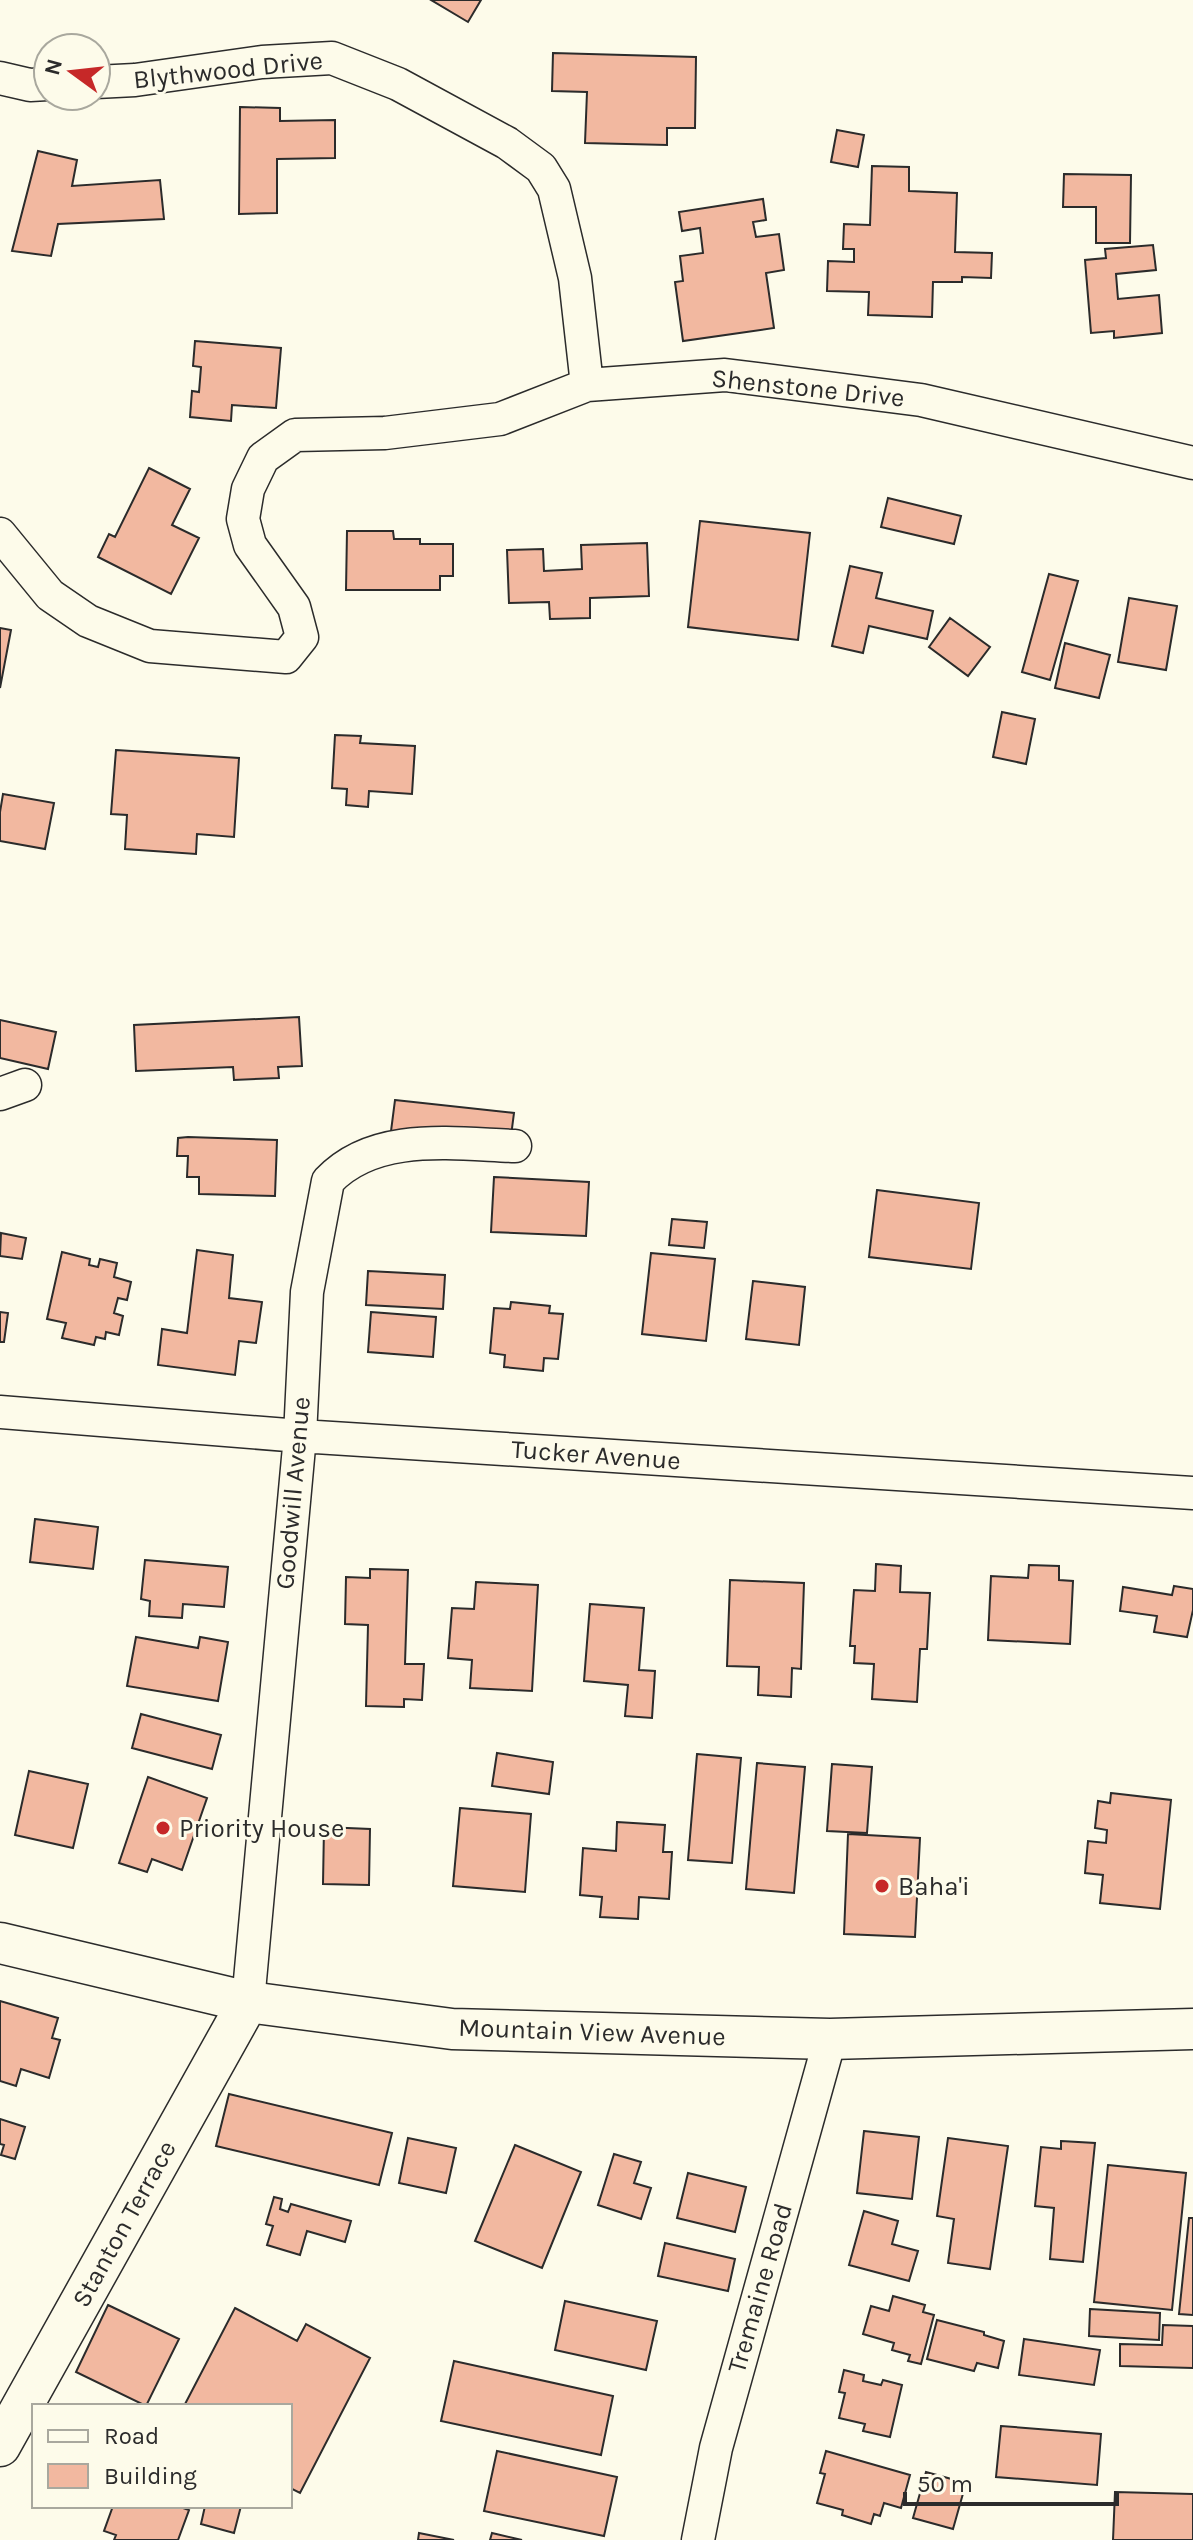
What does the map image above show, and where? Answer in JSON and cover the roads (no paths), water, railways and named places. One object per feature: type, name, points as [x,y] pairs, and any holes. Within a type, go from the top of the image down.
[{"type":"main road","name":"Mountain View Avenue","points":[[0,1943],[248,2002],[452,2029],[830,2039],[1193,2029]]},
{"type":"main road","name":"Stanton Terrace","points":[[0,2446],[248,2002]]},
{"type":"street","name":"Blythwood Drive","points":[[112,81],[262,62],[332,58],[398,84],[507,143],[541,168],[554,189],[575,278],[587,385]]},
{"type":"street","points":[[0,78],[32,85]]},
{"type":"street","name":"Shenstone Drive","points":[[0,534],[50,595],[88,621],[150,646],[286,657],[302,637],[294,607],[250,545],[243,519],[248,489],[263,458],[295,435],[385,433],[500,419],[587,385],[725,375],[906,398],[1193,463]]},
{"type":"street","name":"Goodwill Avenue","points":[[248,2002],[300,1436],[307,1292],[328,1181],[339,1169],[369,1155],[414,1143],[515,1146]]},
{"type":"street","name":"Tucker Avenue","points":[[0,1412],[300,1436],[1193,1493]]},
{"type":"street","name":"Tremaine Road","points":[[698,2540],[716,2448],[830,2039]]},
{"type":"place","name":"Priority House","points":[[163,1828]]},
{"type":"place","name":"Baha'i","points":[[882,1886]]}]
